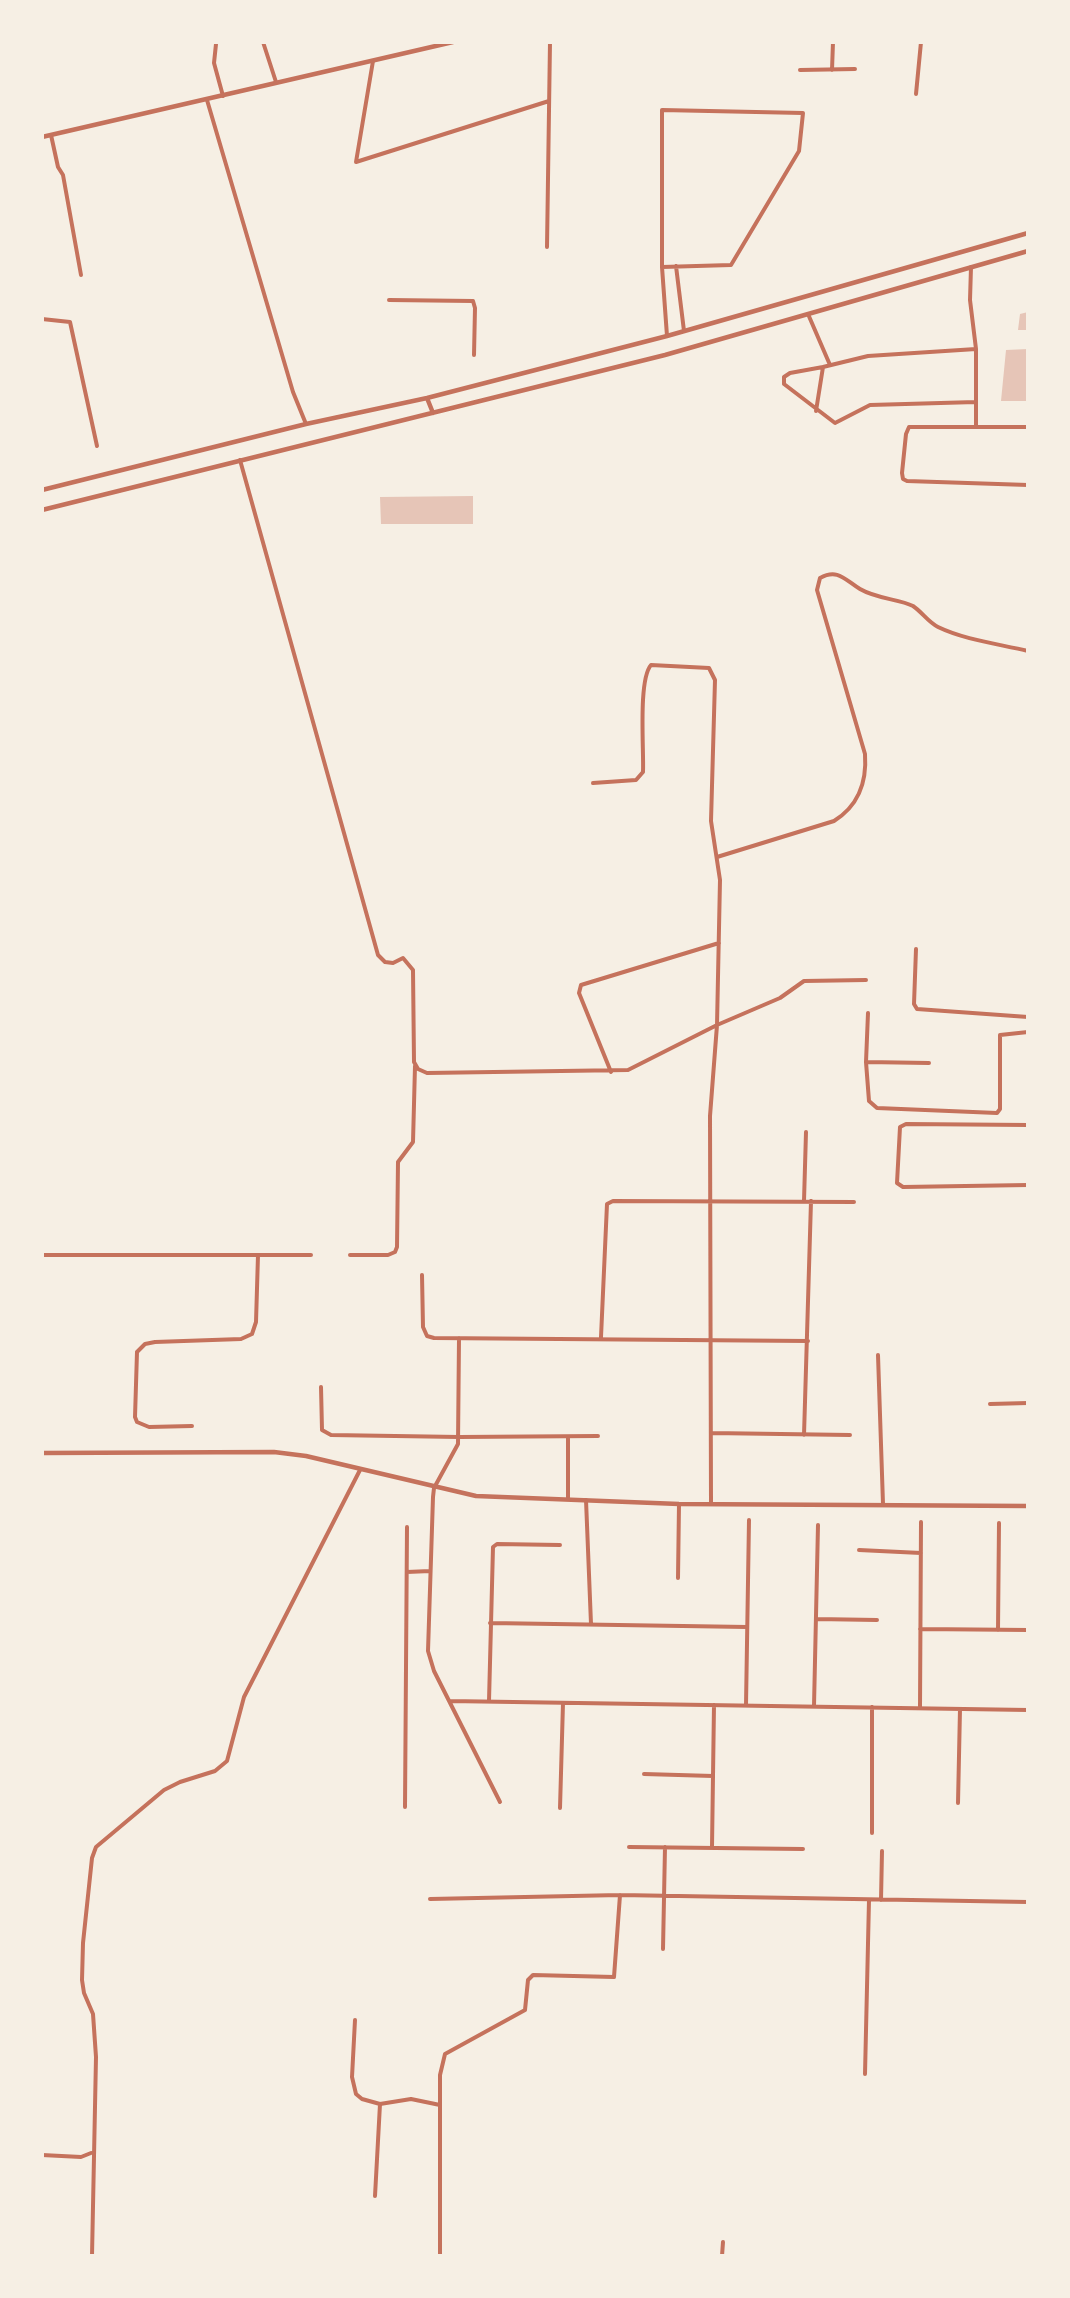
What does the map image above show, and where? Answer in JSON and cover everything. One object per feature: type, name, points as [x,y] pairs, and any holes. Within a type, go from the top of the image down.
[{"type":"street","points":[[263,42],[276,82]]},
{"type":"street","points":[[42,137],[453,42]]},
{"type":"street","points":[[547,247],[550,42]]},
{"type":"street","points":[[832,70],[833,42]]},
{"type":"street","points":[[916,94],[921,42]]},
{"type":"street","points":[[217,43],[214,63],[223,96]]},
{"type":"street","points":[[374,61],[356,162],[549,101]]},
{"type":"street","points":[[800,70],[855,69]]},
{"type":"street","points":[[207,100],[293,392],[306,424]]},
{"type":"street","points":[[662,267],[731,265],[799,152],[803,113],[662,110],[662,267],[667,336]]},
{"type":"street","points":[[51,135],[58,167],[63,175],[81,275]]},
{"type":"street","points":[[42,490],[306,424],[427,398],[684,332],[1028,233]]},
{"type":"street","points":[[42,510],[665,355],[1028,250]]},
{"type":"street","points":[[676,266],[684,332]]},
{"type":"street","points":[[971,267],[970,300],[976,349],[976,426]]},
{"type":"street","points":[[389,300],[473,302],[475,308],[474,355]]},
{"type":"street","points":[[808,314],[830,366]]},
{"type":"street","points":[[42,319],[70,322],[97,446]]},
{"type":"street","points":[[976,349],[868,356],[790,373],[784,377],[784,384],[816,411],[835,423],[870,405],[976,402]]},
{"type":"street","points":[[816,411],[823,367]]},
{"type":"street","points":[[427,398],[433,413]]},
{"type":"street","points":[[1028,427],[909,427],[906,434],[903,478],[938,483],[1028,485]]},
{"type":"street","points":[[240,460],[378,955],[385,962],[393,963],[404,958],[413,970],[415,1065],[413,1142],[398,1162],[397,1247],[395,1252],[388,1255],[350,1255]]},
{"type":"street","points":[[717,857],[834,821],[850,810],[865,777],[862,744],[817,590],[819,578],[830,573],[837,573],[859,589],[881,599],[913,606],[933,624],[946,630],[1028,651]]},
{"type":"street","points":[[593,783],[636,780],[643,772],[644,690],[647,669],[651,665],[709,668],[715,680],[711,821],[720,869],[717,1025],[710,1116],[711,1504]]},
{"type":"street","points":[[611,1072],[579,993],[581,985],[719,943]]},
{"type":"street","points":[[916,949],[914,1004],[917,1009],[1028,1017]]},
{"type":"street","points":[[415,1065],[421,1072],[427,1073],[611,1072],[637,1067],[717,1025],[780,998],[804,981],[866,980]]},
{"type":"street","points":[[868,1013],[866,1062],[871,1106],[992,1114],[999,1109],[1000,1035],[1028,1032]]},
{"type":"street","points":[[866,1062],[929,1063]]},
{"type":"street","points":[[1028,1125],[906,1124],[900,1127],[897,1183],[903,1187],[1028,1185]]},
{"type":"street","points":[[804,1201],[806,1132]]},
{"type":"street","points":[[602,1337],[606,1204],[613,1201],[709,1200],[854,1202]]},
{"type":"street","points":[[804,1435],[810,1201]]},
{"type":"street","points":[[42,1255],[311,1255]]},
{"type":"street","points":[[192,1426],[149,1427],[137,1422],[135,1417],[137,1352],[146,1344],[155,1342],[221,1341],[241,1339],[252,1334],[256,1322],[258,1255]]},
{"type":"street","points":[[422,1275],[424,1332],[434,1338],[602,1337],[710,1341],[808,1341]]},
{"type":"street","points":[[459,1338],[457,1450],[434,1488],[428,1635],[430,1661],[500,1802]]},
{"type":"street","points":[[878,1354],[883,1504]]},
{"type":"street","points":[[321,1388],[321,1424],[325,1434],[459,1437],[598,1436]]},
{"type":"street","points":[[990,1404],[1028,1403]]},
{"type":"street","points":[[711,1433],[850,1435]]},
{"type":"street","points":[[568,1437],[568,1499]]},
{"type":"street","points":[[42,1453],[274,1452],[306,1456],[434,1488],[476,1496],[679,1504],[1028,1506]]},
{"type":"street","points":[[92,2256],[95,2024],[82,1980],[83,1943],[92,1858],[96,1847],[164,1790],[180,1782],[215,1771],[227,1761],[243,1697],[360,1470]]},
{"type":"street","points":[[586,1499],[591,1625]]},
{"type":"street","points":[[678,1578],[679,1504]]},
{"type":"street","points":[[746,1705],[749,1520]]},
{"type":"street","points":[[920,1708],[921,1522]]},
{"type":"street","points":[[998,1630],[999,1523]]},
{"type":"street","points":[[814,1706],[818,1525]]},
{"type":"street","points":[[405,1807],[408,1527]]},
{"type":"street","points":[[489,1701],[493,1547],[496,1544],[560,1545]]},
{"type":"street","points":[[859,1551],[921,1553]]},
{"type":"street","points":[[407,1572],[430,1571]]},
{"type":"street","points":[[816,1619],[877,1620]]},
{"type":"street","points":[[490,1623],[747,1627]]},
{"type":"street","points":[[920,1629],[1028,1630]]},
{"type":"street","points":[[449,1701],[1028,1710]]},
{"type":"street","points":[[560,1808],[563,1703]]},
{"type":"street","points":[[712,1847],[714,1705]]},
{"type":"street","points":[[872,1707],[872,1833]]},
{"type":"street","points":[[958,1803],[960,1709]]},
{"type":"street","points":[[644,1774],[713,1776]]},
{"type":"street","points":[[629,1847],[803,1849]]},
{"type":"street","points":[[663,1949],[665,1847]]},
{"type":"street","points":[[881,1899],[882,1851]]},
{"type":"street","points":[[440,2256],[440,2075],[445,2054],[525,2010],[529,1977],[533,1975],[614,1977],[620,1895]]},
{"type":"street","points":[[430,1899],[620,1895],[1028,1902]]},
{"type":"street","points":[[865,2074],[869,1899]]},
{"type":"street","points":[[355,2020],[354,2088],[362,2099],[380,2104],[411,2099],[440,2105]]},
{"type":"street","points":[[375,2196],[380,2104]]},
{"type":"street","points":[[42,2155],[81,2157],[92,2152]]},
{"type":"street","points":[[722,2256],[723,2242]]},
{"type":"building","points":[[1028,312],[1028,330],[1018,330],[1020,314]]},
{"type":"building","points":[[1028,349],[1028,401],[1001,401],[1006,350]]},
{"type":"building","points":[[473,496],[473,524],[381,524],[380,497]]}]
